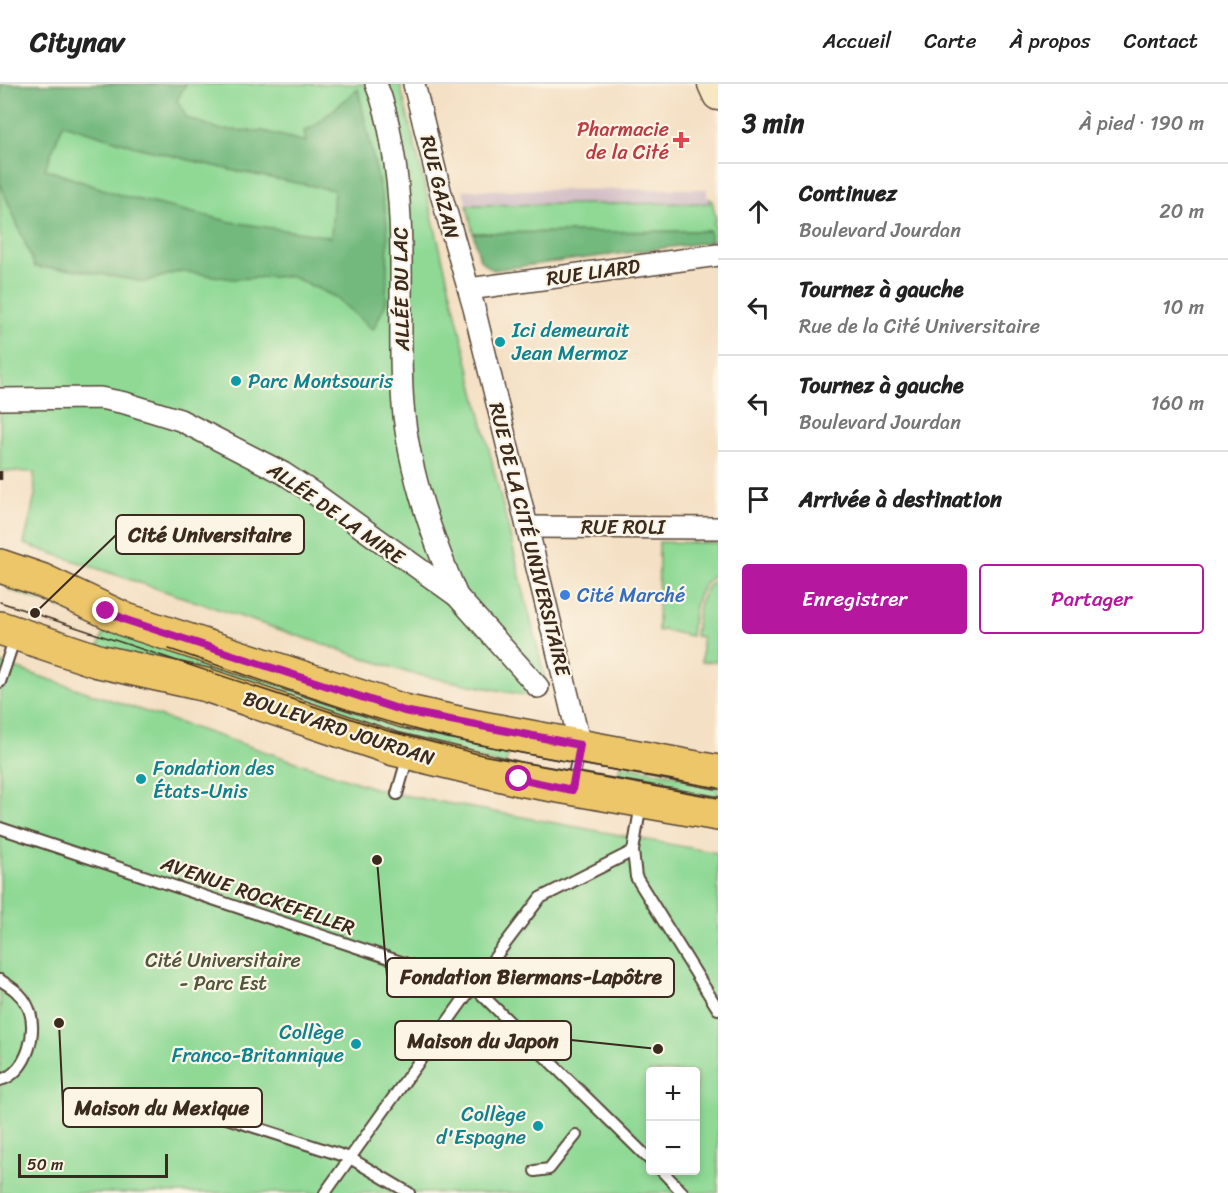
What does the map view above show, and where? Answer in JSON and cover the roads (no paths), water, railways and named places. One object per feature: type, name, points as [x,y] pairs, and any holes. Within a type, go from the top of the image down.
[{"type":"main road","name":"BOULEVARD JOURDAN","points":[[0,566],[41,579],[126,620],[404,711],[718,772]]},
{"type":"main road","name":"BOULEVARD JOURDAN","points":[[8,631],[98,661],[206,685],[409,753],[572,790],[718,814]]},
{"type":"street","name":"ALLÉE DU LAC","points":[[376,84],[389,126],[400,206],[402,392],[407,431],[414,470],[430,523],[440,556],[457,596]]},
{"type":"street","name":"RUE GAZAN","points":[[414,84],[441,194],[469,289]]},
{"type":"street","points":[[713,84],[718,95]]},
{"type":"street","name":"RUE LIARD","points":[[469,289],[718,255]]},
{"type":"street","name":"RUE DE LA CITÉ UNIVERSITAIRE","points":[[469,289],[580,745]]},
{"type":"street","name":"ALLÉE DE LA MIRE","points":[[0,399],[100,398],[152,410],[180,420],[283,473],[457,596],[538,687]]},
{"type":"street","name":"RUE ROLI","points":[[528,526],[718,528]]},
{"type":"lane","points":[[0,682],[8,631]]},
{"type":"lane","name":"RUE DE LA CITÉ UNIVERSITAIRE","points":[[572,790],[580,745]]},
{"type":"lane","points":[[397,794],[409,753]]},
{"type":"lane","points":[[642,801],[633,851],[636,877],[718,1009]]},
{"type":"lane","name":"AVENUE ROCKEFELLER","points":[[0,828],[473,986],[646,1155]]},
{"type":"lane","points":[[325,1193],[473,986],[540,898],[633,851]]},
{"type":"lane","points":[[0,980],[19,993],[28,1007],[32,1023],[28,1049],[17,1070],[13,1075],[0,1080]]},
{"type":"lane","points":[[165,1098],[350,1158],[409,1193]]},
{"type":"lane","points":[[535,1171],[549,1169],[576,1135]]},
{"type":"lane","points":[[666,1175],[684,1193]]},
{"type":"tram line","points":[[0,602],[388,731],[482,755],[718,798]]},
{"type":"tram line","points":[[169,649],[336,706],[437,735],[542,757],[718,788]]},
{"type":"railway","points":[[0,471],[0,480]]},
{"type":"place","name":"Pharmacie de la Cité","points":[[681,140]]},
{"type":"place","name":"Ici demeurait Jean Mermoz","points":[[500,342]]},
{"type":"place","name":"Parc Montsouris","points":[[236,381]]},
{"type":"place","name":"Cité Marché","points":[[565,595]]},
{"type":"place","name":"Cité Universitaire","points":[[35,613]]},
{"type":"place","name":"Fondation des États-Unis","points":[[141,779]]},
{"type":"place","name":"Fondation Biermans-Lapôtre","points":[[377,860]]},
{"type":"place","name":"Maison du Mexique","points":[[59,1023]]},
{"type":"place","name":"Collège Franco-Britannique","points":[[356,1044]]},
{"type":"place","name":"Maison du Japon","points":[[658,1049]]},
{"type":"place","name":"Collège d'Espagne","points":[[538,1126]]},
{"type":"park label","name":"Cité Universitaire - Parc Est","points":[[223,972]]}]
